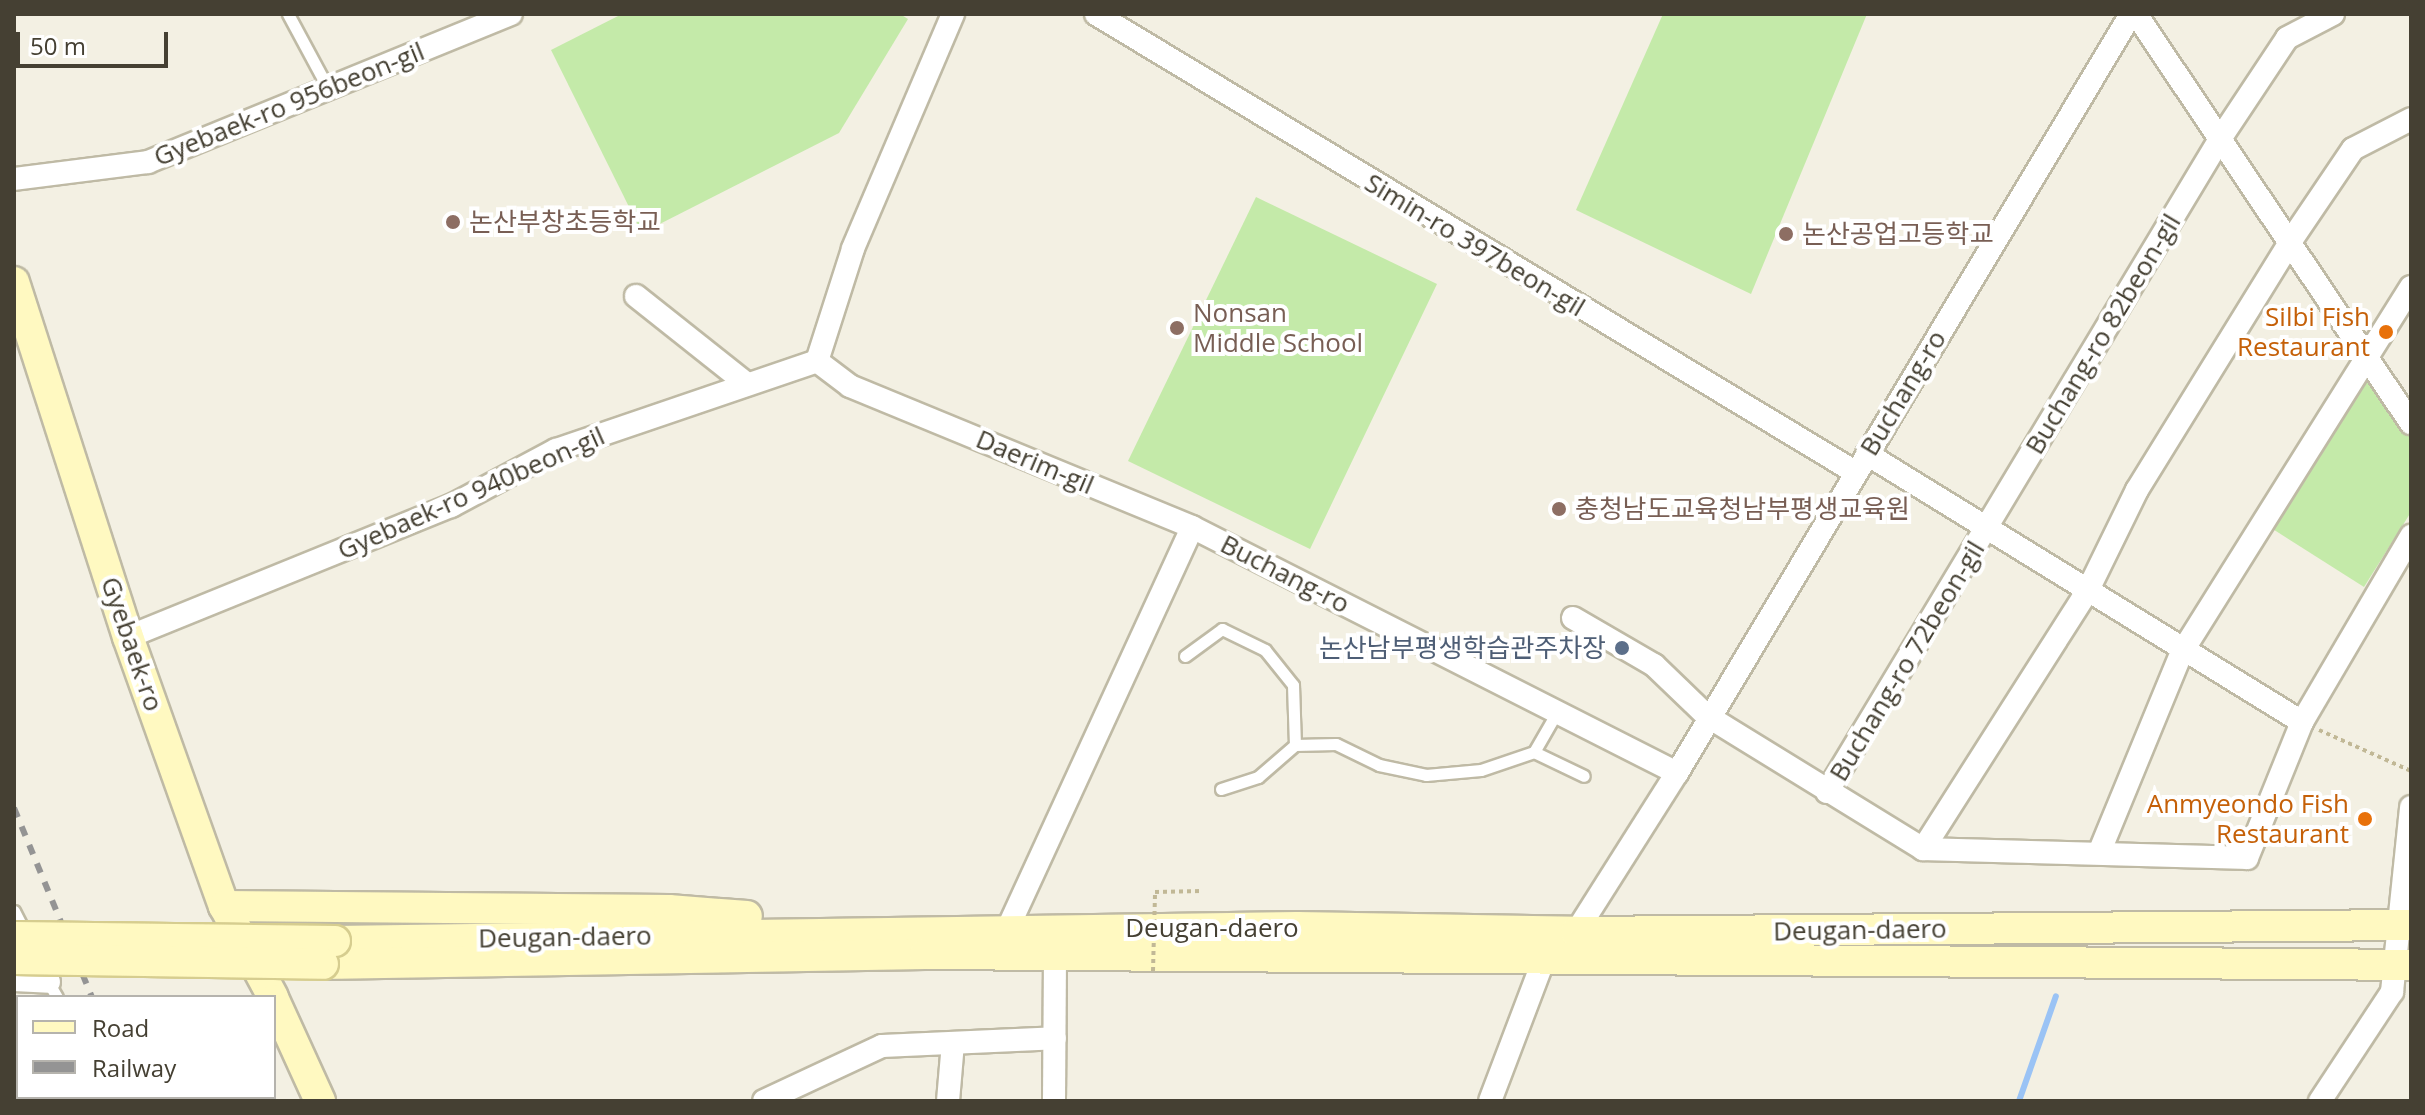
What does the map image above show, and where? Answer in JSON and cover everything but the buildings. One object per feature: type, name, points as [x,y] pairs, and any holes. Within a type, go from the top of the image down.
[{"type":"street","name":"Gyebaek-ro 956beon-gil","points":[[14,179],[148,162],[511,14]]},
{"type":"street","points":[[817,361],[853,249],[953,14]]},
{"type":"street","points":[[2133,14],[2411,423]]},
{"type":"street","name":"Buchang-ro","points":[[1545,956],[1576,932],[1677,773],[1707,716],[2133,14]]},
{"type":"street","name":"Buchang-ro 82beon-gil","points":[[1987,529],[2220,139],[2287,38],[2333,14]]},
{"type":"street","name":"Simin-ro 397beon-gil","points":[[1099,15],[1861,463]]},
{"type":"street","points":[[1923,849],[2087,592],[2137,490],[2290,242],[2353,149],[2411,119]]},
{"type":"street","name":"Gyebaek-ro","points":[[14,282],[128,637],[224,906],[270,991]]},
{"type":"street","points":[[2099,853],[2182,652],[2411,287]]},
{"type":"street","points":[[636,296],[747,384]]},
{"type":"street","name":"Gyebaek-ro 940beon-gil","points":[[128,637],[451,506],[556,450],[817,361]]},
{"type":"street","name":"Daerim-gil","points":[[817,361],[850,386],[1192,527]]},
{"type":"street","points":[[1861,463],[1987,529],[2182,652],[2302,722],[2411,536]]},
{"type":"street","points":[[1007,930],[1192,527]]},
{"type":"street","name":"Buchang-ro","points":[[1192,527],[1677,773]]},
{"type":"street","name":"Buchang-ro 72beon-gil","points":[[1827,792],[1987,529]]},
{"type":"street","name":"Buchang-ro 72beon-gil","points":[[1573,618],[1654,665],[1707,716],[1923,849],[2247,858],[2302,722]]},
{"type":"street","points":[[2320,1101],[2392,992],[2402,965],[2411,807]]},
{"type":"street","points":[[224,906],[669,910],[925,942]]},
{"type":"street","name":"Deugan-daero","points":[[925,942],[1007,930],[1297,927],[1576,932],[2406,925]]},
{"type":"street","name":"Deugan-daero","points":[[14,937],[329,953]]},
{"type":"street","points":[[270,991],[679,972],[925,942]]},
{"type":"street","name":"Deugan-daero","points":[[14,959],[925,942],[1055,954],[2402,965]]},
{"type":"street","points":[[1054,1101],[1055,954]]},
{"type":"street","points":[[1490,1101],[1545,956]]},
{"type":"street","points":[[14,980],[53,990]]},
{"type":"street","name":"Gyebaek-ro","points":[[276,1004],[320,1101]]},
{"type":"street","points":[[764,1101],[882,1046],[1055,1038]]},
{"type":"street","points":[[948,1101],[953,1043]]},
{"type":"lane","points":[[288,14],[329,90]]},
{"type":"lane","points":[[1185,656],[1222,629],[1265,650],[1293,685],[1295,745]]},
{"type":"lane","points":[[1221,789],[1258,777],[1295,745],[1336,744],[1379,765],[1426,775],[1481,770],[1534,752],[1557,712]]},
{"type":"lane","points":[[1534,752],[1584,776]]},
{"type":"lane","points":[[14,911],[53,990]]},
{"type":"path","points":[[2302,722],[2411,771]]},
{"type":"path","points":[[1153,971],[1155,892],[1202,891]]},
{"type":"green space","points":[[622,14],[900,14],[908,19],[839,133],[642,233],[551,50]]},
{"type":"green space","points":[[1663,14],[1867,14],[1751,294],[1576,210]]},
{"type":"green space","points":[[1256,197],[1437,284],[1310,549],[1128,461]]},
{"type":"green space","points":[[2365,373],[2411,439],[2411,512],[2364,587],[2268,526]]},
{"type":"waterway","points":[[2019,1101],[2056,996]]},
{"type":"railway","points":[[14,808],[91,995]]},
{"type":"place","name":"논산부창초등학교","points":[[453,222]]},
{"type":"place","name":"논산공업고등학교","points":[[1786,234]]},
{"type":"place","name":"Nonsan Middle School","points":[[1177,328]]},
{"type":"place","name":"Silbi Fish Restaurant","points":[[2386,332]]},
{"type":"place","name":"충청남도교육청남부평생교육원","points":[[1559,509]]},
{"type":"place","name":"논산남부평생학습관주차장","points":[[1622,648]]},
{"type":"place","name":"Anmyeondo Fish Restaurant","points":[[2365,819]]}]
